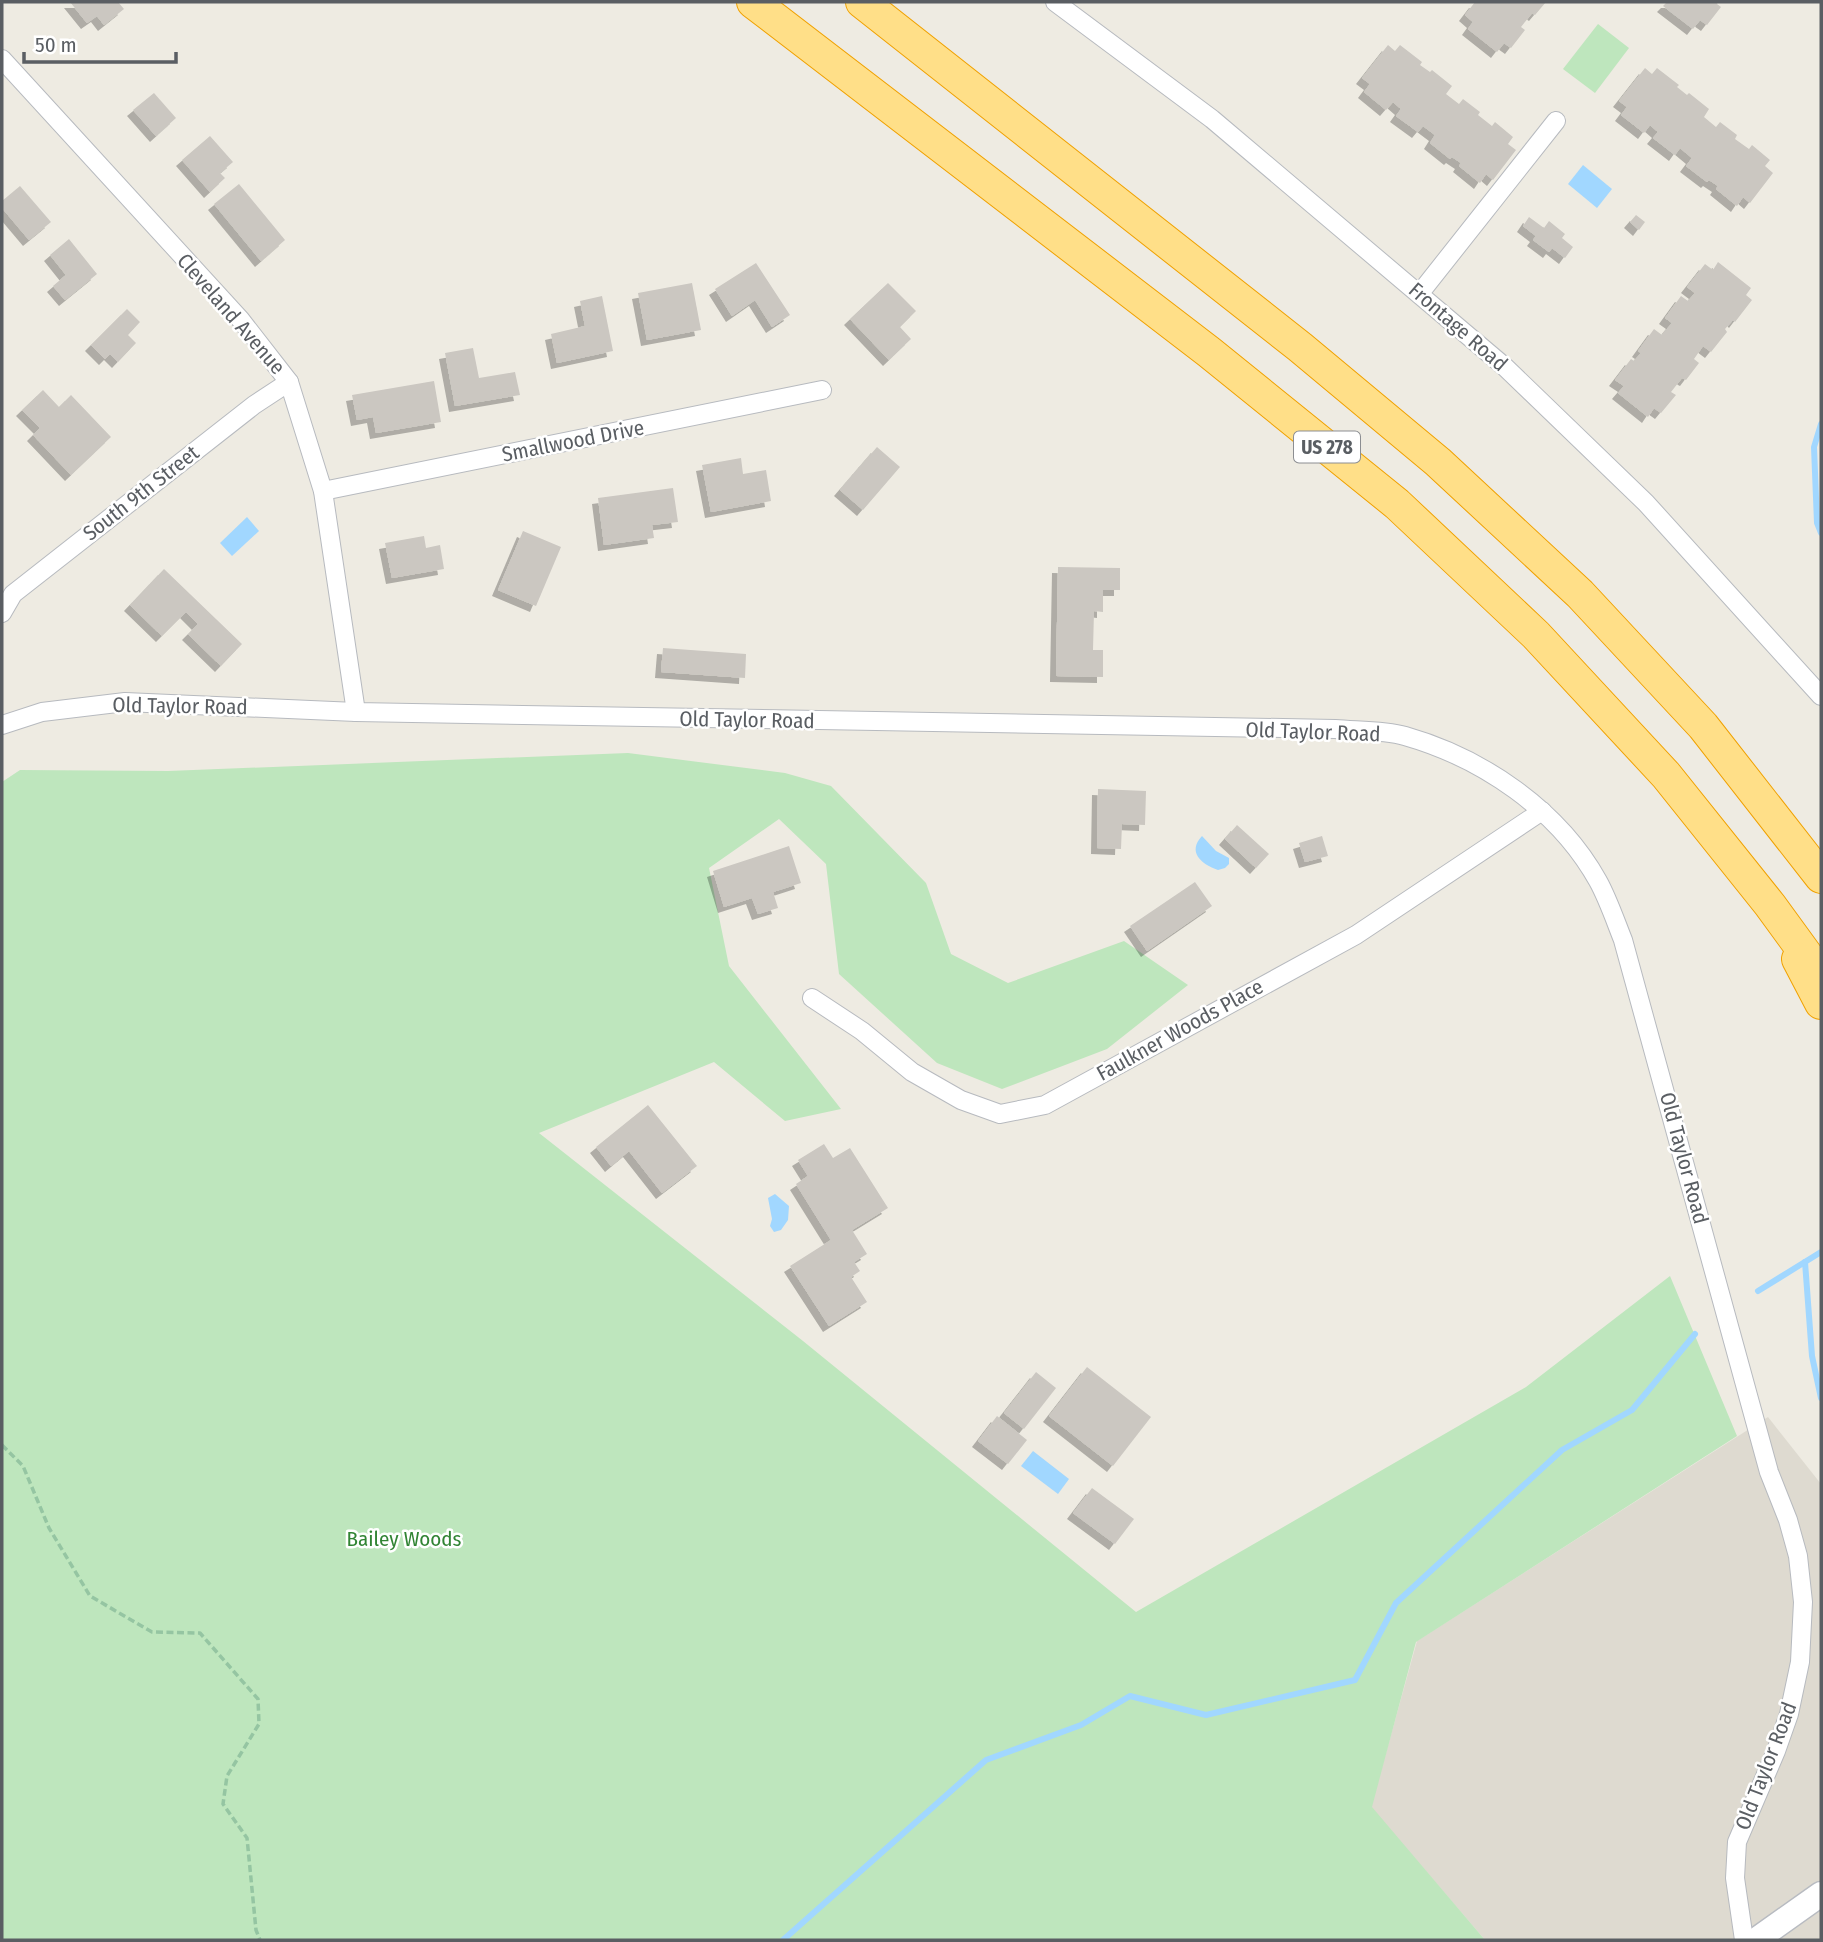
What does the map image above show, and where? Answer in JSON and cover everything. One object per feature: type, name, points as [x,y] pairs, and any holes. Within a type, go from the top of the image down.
[{"type":"highway","name":"US 278","points":[[753,2],[1209,352],[1397,504],[1536,635],[1666,775],[1770,905],[1821,975]]},
{"type":"highway","name":"US 278","points":[[862,2],[1300,347],[1438,462],[1580,594],[1703,726],[1821,877]]},
{"type":"highway","points":[[1770,905],[1821,1003]]},
{"type":"street","name":"Frontage Road","points":[[1055,2],[1212,119],[1505,367],[1646,503],[1821,696]]},
{"type":"street","name":"Cleveland Avenue","points":[[2,59],[240,319],[289,382],[323,491],[356,712]]},
{"type":"street","points":[[1420,293],[1556,121]]},
{"type":"street","name":"South 9th Street","points":[[2,613],[13,594],[254,405],[289,382]]},
{"type":"street","name":"Smallwood Drive","points":[[323,491],[822,390]]},
{"type":"street","name":"Old Taylor Road","points":[[2,726],[42,712],[125,702],[356,712],[1335,729],[1402,736],[1459,755],[1503,780],[1542,811],[1568,838],[1598,881],[1623,940],[1769,1472],[1788,1520],[1798,1556],[1803,1602],[1800,1662],[1789,1714],[1737,1842],[1735,1878],[1744,1940]]},
{"type":"street","name":"Faulkner Woods Place","points":[[812,998],[862,1031],[912,1072],[961,1100],[1000,1114],[1045,1105],[1356,935],[1542,811]]},
{"type":"street","points":[[1756,1940],[1821,1894]]},
{"type":"path","points":[[2,1446],[23,1466],[49,1528],[90,1596],[152,1632],[200,1633],[258,1699],[259,1724],[227,1776],[223,1804],[247,1838],[256,1930],[260,1940]]},
{"type":"shaded area","points":[[1768,1417],[1821,1484],[1821,1940],[1485,1940],[1371,1807],[1417,1641]]},
{"type":"green space","points":[[1598,24],[1629,48],[1595,93],[1563,69]]},
{"type":"green space","name":"Bailey Woods","points":[[628,753],[785,773],[831,786],[926,883],[951,954],[1008,983],[1124,941],[1188,985],[1107,1049],[1002,1089],[937,1063],[839,974],[826,864],[779,819],[709,868],[729,966],[841,1109],[785,1121],[714,1062],[539,1133],[803,1341],[1136,1612],[1526,1387],[1670,1276],[1737,1436],[1416,1642],[1372,1807],[1485,1940],[2,1940],[2,782],[20,770],[168,771]]},
{"type":"water","points":[[1583,165],[1612,189],[1597,208],[1568,184]]},
{"type":"water","points":[[247,517],[259,531],[232,556],[220,543]]},
{"type":"water","points":[[1202,836],[1216,851],[1229,858],[1229,864],[1225,868],[1218,870],[1198,857],[1196,847]]},
{"type":"water","points":[[775,1194],[789,1206],[788,1220],[781,1230],[774,1232],[770,1226],[772,1219],[768,1198]]},
{"type":"water","points":[[1033,1451],[1069,1479],[1058,1494],[1021,1466]]},
{"type":"building","points":[[70,2],[118,2],[124,9],[104,25],[97,16],[87,23]]},
{"type":"building","points":[[1475,2],[1546,2],[1535,15],[1532,13],[1521,27],[1525,30],[1511,48],[1504,43],[1497,52],[1468,29],[1473,22],[1465,15]]},
{"type":"building","points":[[1667,2],[1718,2],[1721,7],[1707,25],[1700,20],[1693,29],[1663,6]]},
{"type":"building","points":[[1388,45],[1395,51],[1400,45],[1422,62],[1420,65],[1430,72],[1432,70],[1452,86],[1446,94],[1459,104],[1463,99],[1492,126],[1495,122],[1513,137],[1508,144],[1516,150],[1493,180],[1486,174],[1480,183],[1459,166],[1461,163],[1452,157],[1450,159],[1430,143],[1435,135],[1423,126],[1418,132],[1396,116],[1401,109],[1393,102],[1386,110],[1364,92],[1370,84],[1362,78]]},
{"type":"building","points":[[1645,68],[1652,74],[1657,68],[1687,95],[1689,93],[1709,109],[1704,117],[1716,127],[1720,122],[1737,135],[1735,139],[1749,149],[1752,145],[1770,160],[1765,166],[1773,173],[1750,203],[1743,197],[1737,206],[1716,189],[1718,186],[1709,180],[1707,182],[1686,166],[1692,158],[1680,148],[1675,155],[1653,138],[1658,132],[1650,125],[1644,133],[1621,115],[1627,107],[1619,101]]},
{"type":"building","points":[[154,93],[176,118],[156,136],[133,110]]},
{"type":"building","points":[[210,136],[233,162],[220,173],[225,178],[210,192],[182,160]]},
{"type":"building","points":[[239,184],[285,240],[261,261],[214,204]]},
{"type":"building","points":[[20,186],[51,222],[29,240],[2,208],[2,201]]},
{"type":"building","points":[[1636,215],[1645,222],[1639,230],[1630,222]]},
{"type":"building","points":[[1529,217],[1544,228],[1549,221],[1565,234],[1562,238],[1573,247],[1565,258],[1552,248],[1549,252],[1533,240],[1536,236],[1523,226]]},
{"type":"building","points":[[69,239],[97,274],[65,300],[53,286],[66,275],[50,255]]},
{"type":"building","points":[[1718,262],[1751,288],[1746,295],[1752,300],[1735,322],[1733,320],[1725,329],[1727,332],[1711,352],[1703,346],[1694,359],[1699,363],[1686,380],[1682,378],[1671,392],[1676,395],[1661,413],[1654,408],[1648,417],[1618,393],[1624,386],[1615,380],[1631,359],[1634,361],[1641,353],[1638,351],[1654,329],[1662,335],[1672,323],[1665,318],[1681,296],[1688,301],[1695,293],[1687,287],[1705,264],[1713,270]]},
{"type":"building","points":[[756,263],[790,315],[772,327],[755,300],[732,316],[715,289]]},
{"type":"building","points":[[692,283],[701,330],[647,340],[638,293]]},
{"type":"building","points":[[888,283],[916,311],[900,327],[911,339],[889,360],[850,319]]},
{"type":"building","points":[[602,296],[613,351],[557,363],[551,334],[585,326],[580,301]]},
{"type":"building","points":[[127,309],[140,322],[128,335],[136,343],[118,362],[110,354],[105,359],[91,345]]},
{"type":"building","points":[[473,348],[479,378],[515,372],[520,395],[455,406],[445,353]]},
{"type":"building","points":[[434,381],[441,422],[376,433],[373,417],[357,420],[352,395]]},
{"type":"building","points":[[43,390],[59,407],[71,395],[111,437],[71,475],[33,435],[40,428],[22,410]]},
{"type":"building","points":[[877,447],[900,467],[863,510],[840,490]]},
{"type":"building","points":[[741,458],[743,474],[766,470],[771,501],[711,512],[702,465]]},
{"type":"building","points":[[673,488],[678,522],[652,525],[654,538],[604,545],[598,498]]},
{"type":"building","points":[[523,531],[561,547],[536,606],[498,590]]},
{"type":"building","points":[[424,536],[426,548],[440,545],[444,569],[392,578],[385,543]]},
{"type":"building","points":[[1058,567],[1120,568],[1120,590],[1103,590],[1103,612],[1094,611],[1093,650],[1103,650],[1103,677],[1056,676]]},
{"type":"building","points":[[164,569],[242,644],[221,666],[188,634],[198,624],[186,612],[162,636],[130,605]]},
{"type":"building","points":[[663,648],[746,654],[745,678],[661,672]]},
{"type":"building","points":[[1098,789],[1146,791],[1145,825],[1122,824],[1121,849],[1097,848]]},
{"type":"building","points":[[1237,825],[1269,854],[1256,868],[1225,839]]},
{"type":"building","points":[[1322,836],[1328,856],[1305,862],[1299,843]]},
{"type":"building","points":[[789,846],[801,883],[773,892],[778,908],[758,914],[752,898],[724,907],[713,871]]},
{"type":"building","points":[[1195,882],[1212,906],[1147,951],[1130,926]]},
{"type":"building","points":[[648,1105],[697,1166],[662,1193],[629,1151],[611,1166],[596,1147]]},
{"type":"building","points":[[824,1144],[833,1158],[850,1148],[888,1208],[852,1230],[867,1254],[854,1262],[860,1271],[851,1277],[867,1302],[829,1326],[790,1266],[831,1240],[796,1184],[808,1176],[798,1160]]},
{"type":"building","points":[[1087,1367],[1151,1417],[1113,1466],[1049,1416]]},
{"type":"building","points":[[1036,1372],[1056,1388],[1024,1429],[1004,1413]]},
{"type":"building","points":[[997,1416],[1027,1440],[1008,1464],[978,1441]]},
{"type":"building","points":[[1092,1488],[1134,1519],[1115,1544],[1073,1513]]},
{"type":"waterway","points":[[1821,424],[1814,447],[1817,523],[1821,533]]},
{"type":"waterway","points":[[1758,1291],[1821,1252]]},
{"type":"waterway","points":[[1805,1262],[1812,1356],[1821,1398]]},
{"type":"waterway","points":[[783,1940],[986,1760],[1081,1725],[1130,1696],[1206,1715],[1355,1680],[1396,1603],[1562,1450],[1632,1410],[1695,1334]]}]
